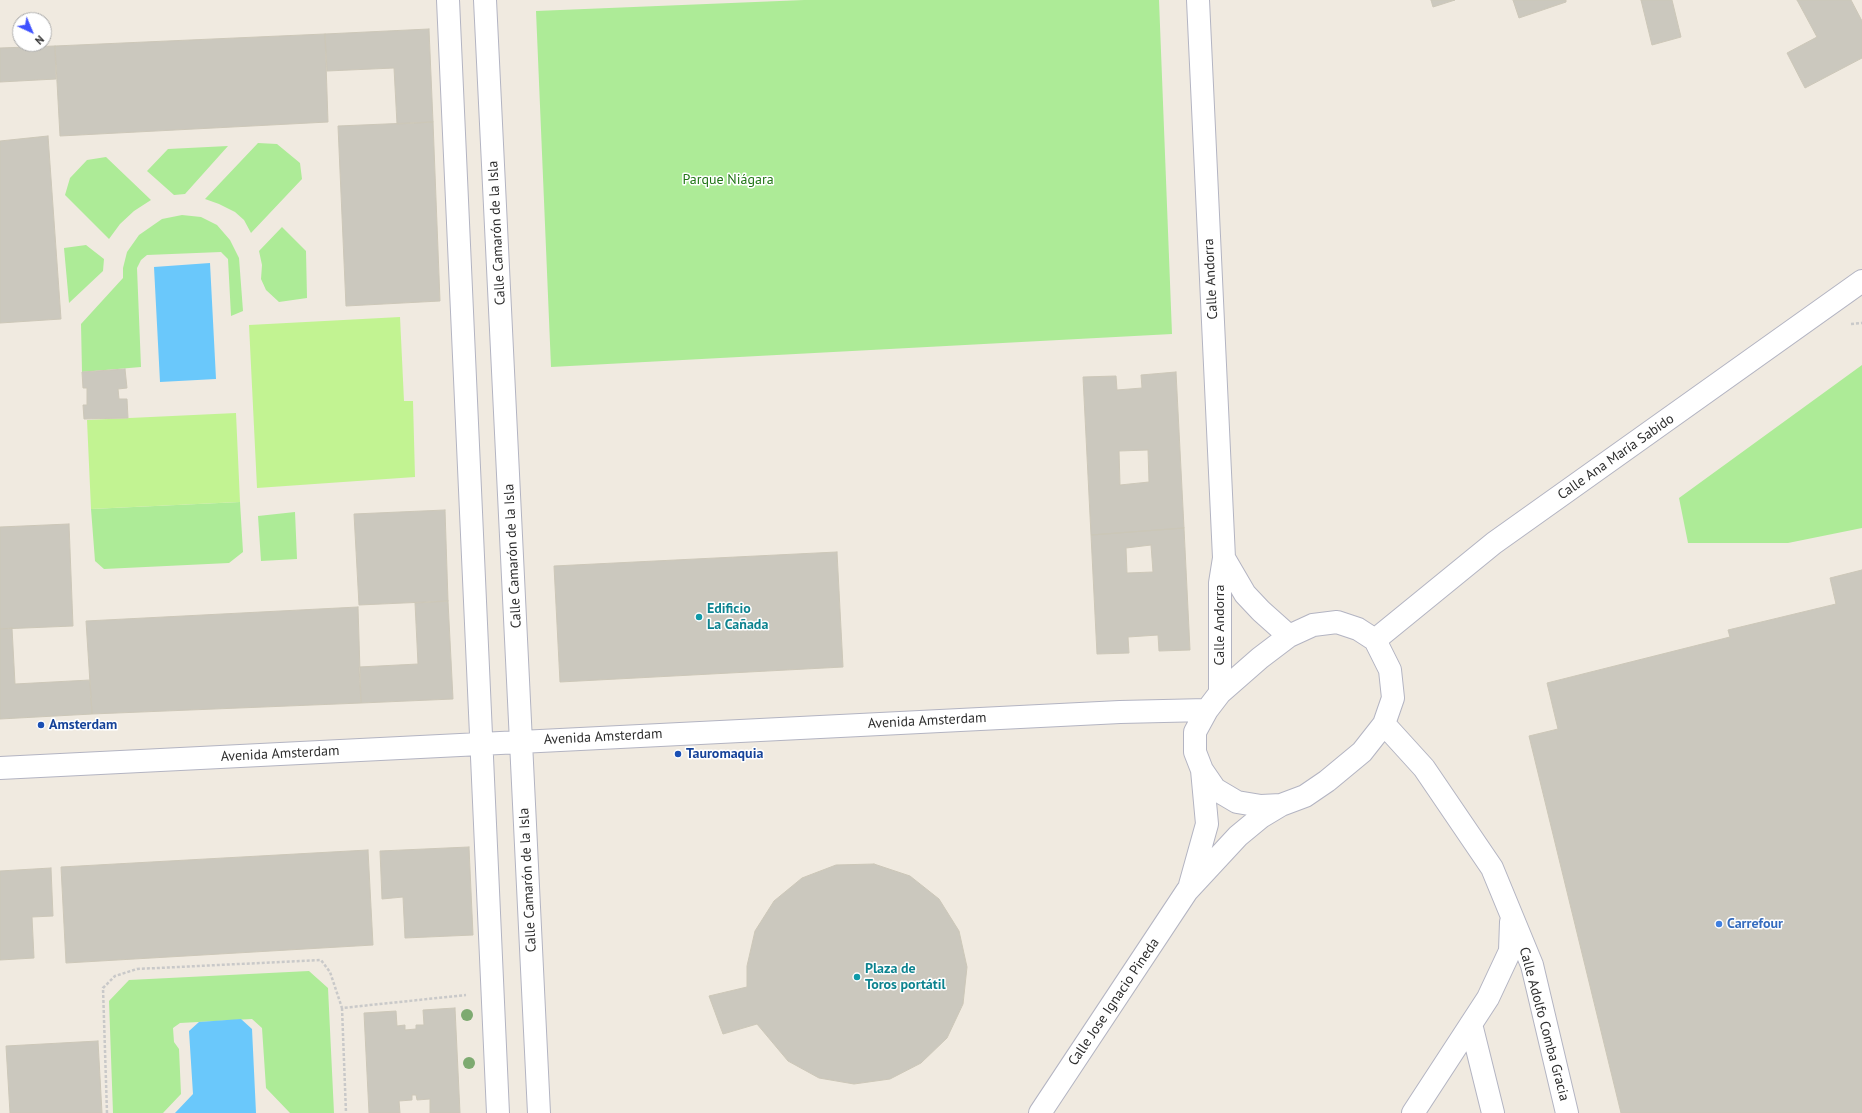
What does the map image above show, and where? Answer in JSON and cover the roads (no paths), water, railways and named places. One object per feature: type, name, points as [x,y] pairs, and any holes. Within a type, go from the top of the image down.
[{"type":"street","points":[[448,0],[498,1113]]},
{"type":"street","name":"Calle Camarón de la Isla","points":[[485,0],[539,1113]]},
{"type":"street","name":"Calle Andorra","points":[[1198,0],[1224,558],[1220,583],[1220,693]]},
{"type":"street","name":"Calle Ana María Sabido","points":[[1375,640],[1494,543],[1862,281]]},
{"type":"street","name":"Calle Andorra","points":[[1224,558],[1245,594],[1261,611],[1289,636]]},
{"type":"street","points":[[1337,622],[1358,629],[1375,640],[1390,670],[1393,698],[1384,724],[1362,752],[1327,782],[1306,796],[1281,805],[1261,806],[1237,802],[1215,789],[1202,770],[1195,752],[1195,732],[1207,710],[1220,693],[1260,658],[1289,636],[1313,625],[1337,622]]},
{"type":"street","name":"Avenida Amsterdam","points":[[0,768],[1120,712],[1207,710]]},
{"type":"street","name":"Calle Adolfo Comba Gracia","points":[[1384,724],[1424,768],[1492,868],[1512,912],[1532,965],[1567,1113]]},
{"type":"street","name":"Calle Jose Ignacio Pineda","points":[[1187,891],[1198,860],[1207,824],[1202,770]]},
{"type":"street","name":"Calle Jose Ignacio Pineda","points":[[1040,1113],[1187,891],[1238,836],[1261,817],[1281,805]]},
{"type":"street","name":"Calle Adolfo Comba Gracia","points":[[1413,1113],[1488,998],[1510,951],[1512,912]]},
{"type":"street","points":[[1471,1024],[1493,1113]]},
{"type":"water","points":[[210,263],[216,379],[160,382],[154,267]]},
{"type":"water","points":[[241,1019],[252,1029],[256,1113],[175,1113],[193,1094],[189,1031],[199,1022]]},
{"type":"place","name":"Edificio La Cañada","points":[[699,617]]},
{"type":"place","name":"Amsterdam","points":[[41,725]]},
{"type":"place","name":"Tauromaquia","points":[[678,754]]},
{"type":"place","name":"Carrefour","points":[[1719,924]]},
{"type":"place","name":"Plaza de Toros portátil","points":[[857,977]]},
{"type":"park label","name":"Parque Niágara","points":[[728,180]]}]
